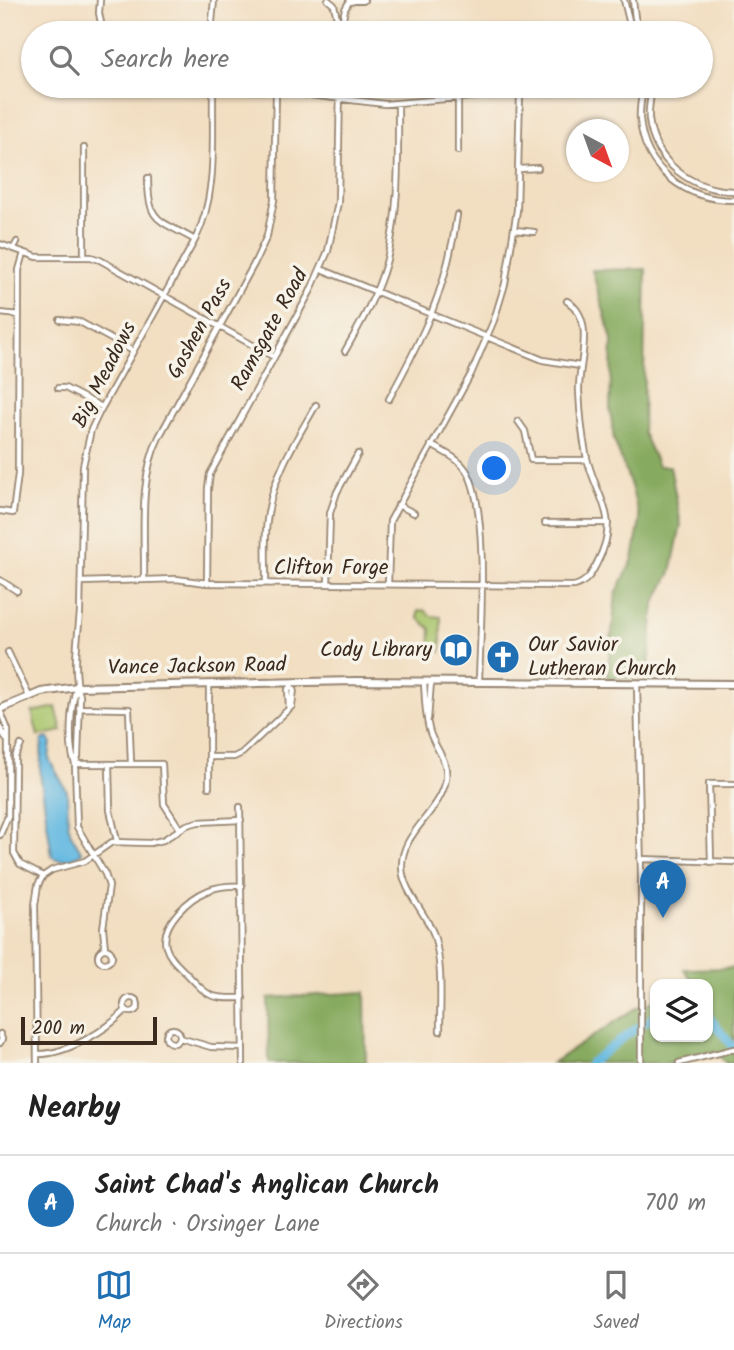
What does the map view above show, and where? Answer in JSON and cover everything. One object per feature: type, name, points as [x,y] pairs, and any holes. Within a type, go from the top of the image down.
[{"type":"main road","points":[[350,0],[363,0]]},
{"type":"main road","name":"Vance Jackson Road","points":[[0,709],[29,696],[77,687],[428,682],[734,684]]},
{"type":"street","points":[[100,0],[101,21]]},
{"type":"street","points":[[212,21],[214,0]]},
{"type":"street","points":[[328,0],[334,5],[338,21]]},
{"type":"street","points":[[343,21],[346,6],[356,0]]},
{"type":"street","points":[[624,0],[629,21]]},
{"type":"street","points":[[633,0],[636,21]]},
{"type":"street","name":"Big Meadows","points":[[75,764],[78,757],[80,696],[77,687],[77,633],[81,582],[83,466],[91,430],[102,407],[195,240],[207,213],[211,191],[213,98]]},
{"type":"street","name":"Goshen Pass","points":[[144,580],[146,480],[150,458],[260,252],[272,218],[276,98]]},
{"type":"street","points":[[332,98],[398,103],[458,98],[458,151]]},
{"type":"street","points":[[388,584],[388,529],[398,505],[471,374],[488,337],[505,284],[515,230],[520,98]]},
{"type":"street","points":[[642,98],[640,115],[646,145],[662,171],[684,189],[702,197],[734,200]]},
{"type":"street","points":[[651,98],[651,129],[656,145],[671,166],[690,180],[708,188],[734,191]]},
{"type":"street","name":"Ramsgate Road","points":[[207,583],[210,474],[321,269],[335,226],[340,99]]},
{"type":"street","points":[[345,351],[376,292],[386,265],[395,217],[398,103]]},
{"type":"street","points":[[84,148],[84,257]]},
{"type":"street","points":[[518,169],[538,169]]},
{"type":"street","points":[[148,178],[148,201],[153,215],[195,240]]},
{"type":"street","points":[[684,189],[690,180]]},
{"type":"street","points":[[389,399],[432,314],[445,278],[457,215]]},
{"type":"street","points":[[515,230],[534,232]]},
{"type":"street","points":[[13,249],[17,242]]},
{"type":"street","points":[[0,244],[44,257],[84,257],[100,260],[274,357]]},
{"type":"street","points":[[0,511],[13,513],[18,474],[19,270],[24,253]]},
{"type":"street","points":[[321,269],[552,363],[580,366]]},
{"type":"street","points":[[545,523],[608,523],[606,507],[587,460],[581,413],[583,326],[575,307],[567,301]]},
{"type":"street","points":[[0,313],[19,315]]},
{"type":"street","points":[[60,320],[80,322],[133,351]]},
{"type":"street","points":[[58,388],[73,391],[102,407]]},
{"type":"street","points":[[266,583],[267,524],[273,490],[316,405]]},
{"type":"street","points":[[518,421],[525,431],[531,460],[587,460]]},
{"type":"street","points":[[431,445],[459,462],[471,480],[481,527],[479,682]]},
{"type":"street","points":[[328,584],[330,513],[337,492],[358,454]]},
{"type":"street","points":[[398,505],[414,513]]},
{"type":"street","name":"Clifton Forge","points":[[81,582],[176,579],[207,583],[574,586],[582,584],[591,575],[606,546],[608,523]]},
{"type":"street","points":[[0,580],[17,591]]},
{"type":"street","points":[[8,652],[29,696]]},
{"type":"street","points":[[428,682],[425,715],[431,736],[445,762],[447,777],[439,796],[407,843],[401,867],[404,882],[429,923],[437,947],[440,967],[440,1031]]},
{"type":"street","points":[[637,684],[641,1063]]},
{"type":"street","points":[[209,685],[209,787]]},
{"type":"street","points":[[209,757],[234,757],[243,753],[289,709],[292,706],[294,689],[290,686],[284,691],[289,709]]},
{"type":"street","name":"Big Meadows","points":[[77,687],[72,723],[76,822],[109,886],[103,928],[105,949]]},
{"type":"street","points":[[79,708],[129,709],[131,763]]},
{"type":"street","points":[[0,709],[8,726],[8,820],[0,835]]},
{"type":"street","points":[[7,740],[1,729],[8,726]]},
{"type":"street","points":[[21,745],[15,754],[14,853],[20,864],[43,876]]},
{"type":"street","points":[[75,764],[162,764],[164,804],[180,829]]},
{"type":"street","points":[[109,764],[110,810],[117,841]]},
{"type":"street","points":[[711,862],[709,784],[734,784]]},
{"type":"street","points":[[240,807],[243,1063]]},
{"type":"street","points":[[37,1063],[35,905],[38,885],[43,876],[52,870],[79,864],[106,845],[117,841],[158,842],[198,822],[241,820]]},
{"type":"street","points":[[640,859],[734,862]]},
{"type":"street","points":[[242,886],[220,887],[200,895],[172,920],[165,942],[173,960],[205,993],[216,998],[243,998]]},
{"type":"street","points":[[37,1054],[61,1051],[112,1024],[126,1010]]},
{"type":"street","points":[[0,1034],[0,1043]]},
{"type":"street","points":[[180,1038],[211,1047],[243,1048]]},
{"type":"street","points":[[679,1063],[734,1049]]},
{"type":"green space","points":[[646,269],[643,433],[658,466],[670,466],[681,525],[671,572],[654,605],[648,679],[607,678],[616,594],[633,559],[640,520],[614,440],[610,409],[612,340],[592,270]]},
{"type":"green space","points":[[424,610],[431,616],[441,617],[441,652],[430,651],[431,629],[418,618],[418,611]]},
{"type":"green space","points":[[56,707],[62,731],[38,736],[32,712]]},
{"type":"green space","points":[[734,968],[734,1063],[726,1063],[715,1051],[668,1063],[552,1063],[638,1007],[650,1003],[650,1042],[713,1042],[713,979],[691,979],[684,969]]},
{"type":"green space","points":[[365,992],[366,1063],[269,1063],[268,998]]},
{"type":"water","points":[[47,738],[51,742],[49,759],[67,791],[71,834],[82,853],[67,860],[52,857],[40,773],[42,740]]},
{"type":"waterway","points":[[645,1023],[650,1019]]},
{"type":"waterway","points":[[713,1021],[732,1046]]},
{"type":"waterway","points":[[590,1063],[638,1027]]},
{"type":"place","name":"Cody Library","points":[[456,650]]},
{"type":"place","name":"Our Savior Lutheran Church","points":[[503,657]]},
{"type":"place","name":"Saint Chad's Anglican Church","points":[[663,918]]}]
